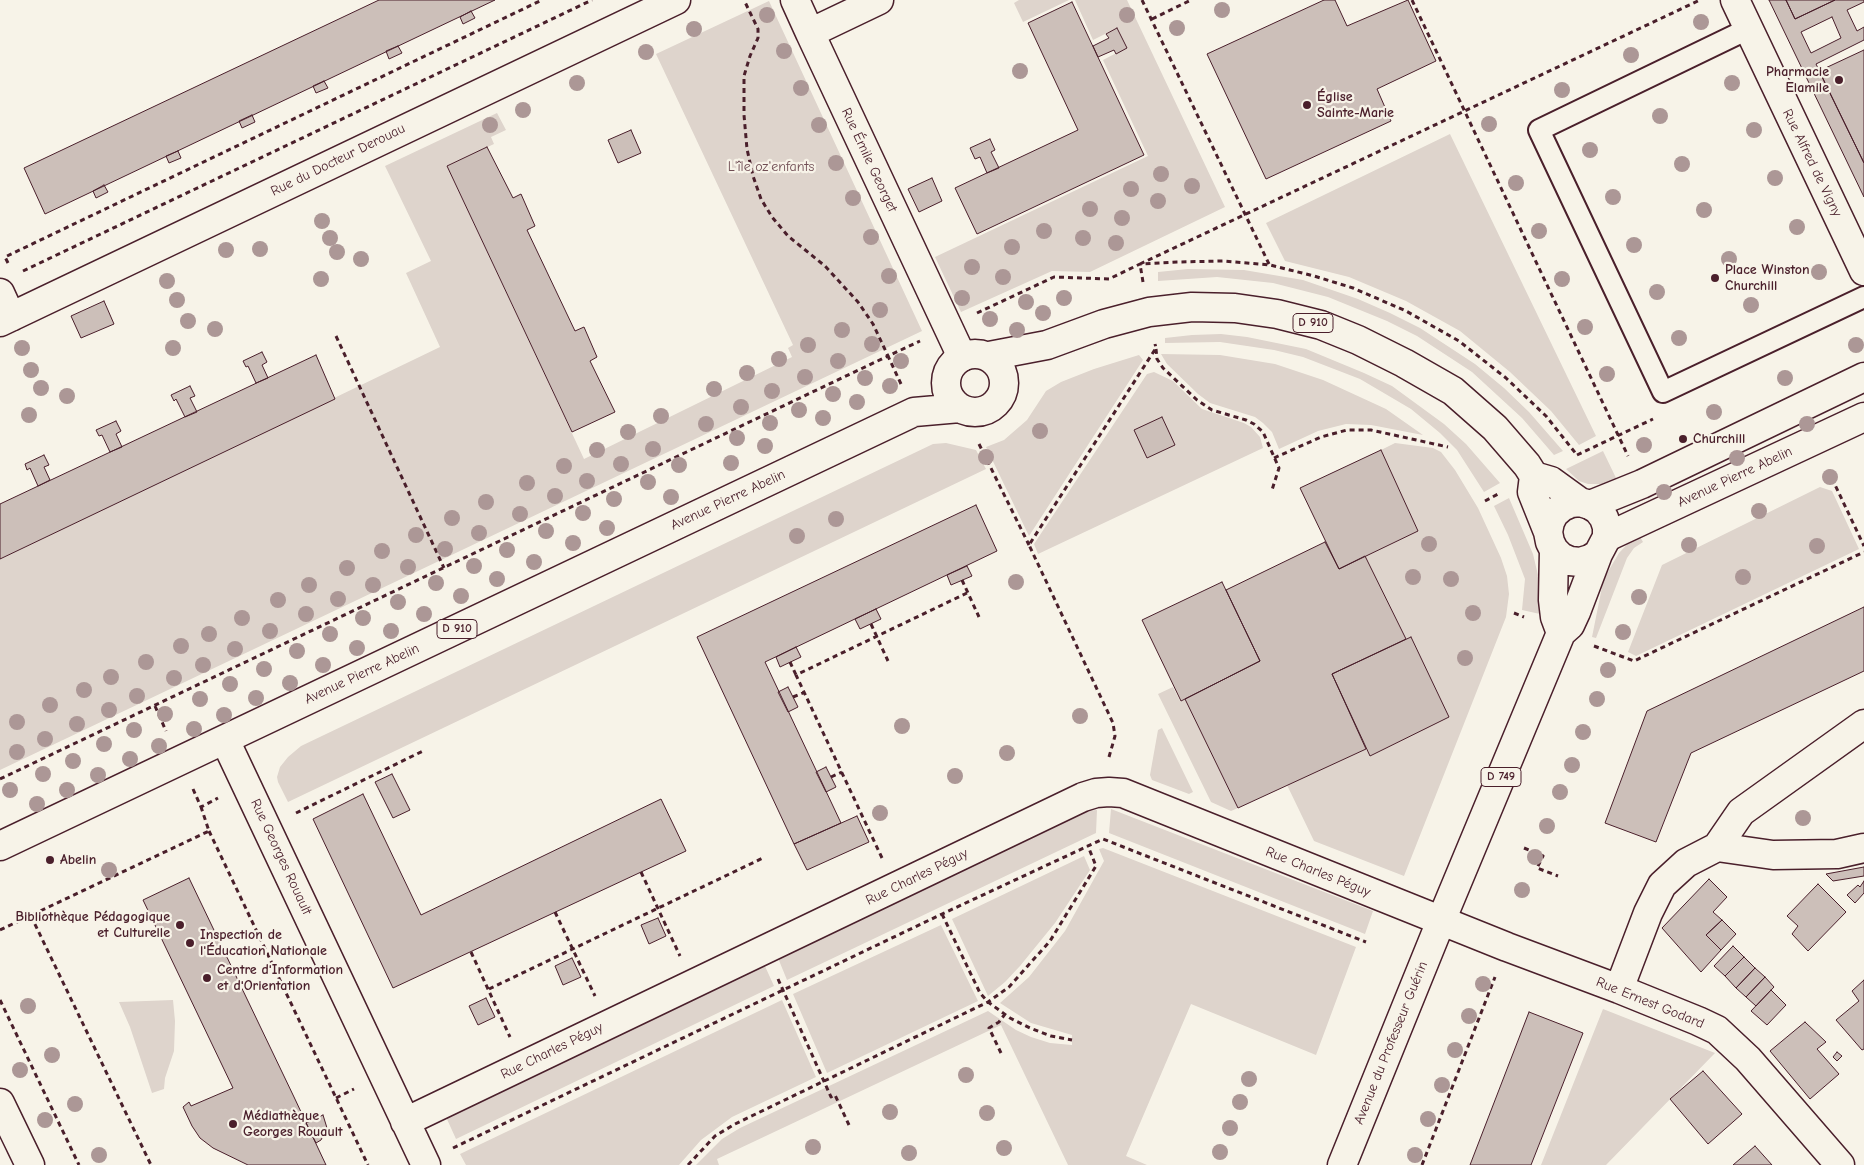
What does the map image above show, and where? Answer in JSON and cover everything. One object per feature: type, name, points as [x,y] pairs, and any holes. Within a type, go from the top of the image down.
[{"type":"street","name":"Rue du Docteur Derouau","points":[[6,320],[676,0]]},
{"type":"street","name":"Rue Émile Georget","points":[[794,0],[948,327],[954,365]]},
{"type":"street","points":[[810,33],[879,0]]},
{"type":"street","name":"Rue Alfred de Vigny","points":[[1735,0],[1864,271]]},
{"type":"street","points":[[6,281],[6,320]]},
{"type":"street","name":"D 910","points":[[988,356],[1047,345],[1104,324],[1149,312],[1192,307],[1244,309],[1277,314],[1321,325],[1358,340],[1404,363],[1452,391],[1495,428],[1527,465],[1534,476]]},
{"type":"street","name":"D 910","points":[[1004,389],[1047,345]]},
{"type":"street","points":[[972,353],[988,356],[1002,370],[1005,379],[1001,398],[987,410],[968,411],[960,408],[952,402],[946,384],[954,365],[972,353]]},
{"type":"street","name":"Avenue Pierre Abelin","points":[[914,412],[954,365]]},
{"type":"street","points":[[1561,633],[1555,617],[1553,600],[1550,522],[1554,514],[1562,507],[1585,504],[1642,484],[1864,377]]},
{"type":"street","name":"Avenue Pierre Abelin","points":[[0,846],[914,412],[960,408]]},
{"type":"street","name":"Avenue Pierre Abelin","points":[[1603,546],[1864,417]]},
{"type":"street","points":[[1534,476],[1551,481],[1585,504],[1598,510],[1604,518],[1607,528],[1603,546],[1590,560],[1570,561],[1561,557],[1551,541],[1532,492],[1534,476]]},
{"type":"street","name":"D 749","points":[[1441,921],[1561,633],[1570,625],[1603,546]]},
{"type":"street","points":[[1619,989],[1648,913],[1662,885],[1686,863],[1717,847],[1741,812],[1864,724]]},
{"type":"street","name":"Rue Georges Rouault","points":[[225,740],[426,1165]]},
{"type":"street","name":"Rue Charles Péguy","points":[[405,1122],[1083,797],[1096,793],[1123,793],[1441,921]]},
{"type":"street","points":[[1717,847],[1773,855],[1837,854],[1864,848]]},
{"type":"street","name":"Rue Ernest Godard","points":[[1441,921],[1619,989],[1716,1030],[1748,1059],[1840,1165]]},
{"type":"street","name":"Avenue du Professeur Guérin","points":[[1342,1165],[1441,921]]},
{"type":"street","points":[[0,1103],[30,1165]]},
{"type":"lane","points":[[1748,29],[1539,130],[1664,392],[1864,297]]},
{"type":"path","points":[[6,281],[5,256],[542,0]]},
{"type":"path","points":[[22,272],[592,0]]},
{"type":"path","points":[[744,0],[758,29],[758,38],[744,76],[744,115],[753,176],[761,199],[772,218],[788,236],[825,266],[858,302],[873,324],[914,412]]},
{"type":"path","points":[[1142,0],[1270,265]]},
{"type":"path","points":[[1152,19],[1191,0]]},
{"type":"path","points":[[1412,0],[1618,436],[1534,476]]},
{"type":"path","points":[[1272,490],[1278,468],[1263,432],[1254,424],[1212,410],[1197,400],[1163,368],[1157,359],[1140,264],[1700,0]]},
{"type":"path","points":[[0,779],[948,327]]},
{"type":"path","points":[[336,336],[444,568]]},
{"type":"path","points":[[1029,545],[1156,348]]},
{"type":"path","points":[[1274,458],[1321,436],[1348,430],[1371,430],[1448,447]]},
{"type":"path","points":[[979,444],[1114,723],[1115,736],[1109,757]]},
{"type":"path","points":[[1825,465],[1864,546]]},
{"type":"path","points":[[1561,633],[1634,661],[1864,552]]},
{"type":"path","points":[[962,580],[979,617]]},
{"type":"path","points":[[796,674],[967,593]]},
{"type":"path","points":[[871,624],[888,661]]},
{"type":"path","points":[[790,662],[884,862]]},
{"type":"path","points":[[793,697],[805,692]]},
{"type":"path","points":[[290,816],[426,750]]},
{"type":"path","points":[[831,777],[842,772]]},
{"type":"path","points":[[202,807],[209,831],[368,1165]]},
{"type":"path","points":[[0,930],[209,831]]},
{"type":"path","points":[[450,1149],[1103,839],[1366,942]]},
{"type":"path","points":[[688,1165],[715,1136],[735,1124],[988,1002],[1009,987],[1050,941],[1096,866],[1088,846]]},
{"type":"path","points":[[1524,848],[1542,856],[1537,868],[1558,876]]},
{"type":"path","points":[[489,988],[765,857]]},
{"type":"path","points":[[641,872],[680,956]]},
{"type":"path","points":[[556,912],[595,996]]},
{"type":"path","points":[[942,914],[980,993],[988,1002],[1030,1028],[1051,1036],[1072,1040]]},
{"type":"path","points":[[31,916],[151,1165]]},
{"type":"path","points":[[1422,1165],[1507,947]]},
{"type":"path","points":[[764,950],[824,1081],[832,1097],[835,1095],[849,1125]]},
{"type":"path","points":[[471,952],[510,1037]]},
{"type":"path","points":[[0,1000],[79,1165]]},
{"type":"path","points":[[1001,1053],[989,1028],[999,1022],[1005,1014]]},
{"type":"green space","points":[[1019,0],[1069,0],[1023,22],[1014,3]]},
{"type":"green space","points":[[1075,0],[1127,0],[1225,207],[1090,272],[1052,271],[961,312],[935,257],[1148,156],[1103,60],[1126,48],[1117,28],[1093,40]]},
{"type":"green space","name":"L'île oz'enfants","points":[[769,1],[922,331],[0,770],[0,559],[440,347],[406,273],[431,261],[385,166],[497,113],[506,130],[491,137],[494,144],[447,166],[584,459],[792,357],[788,348],[793,345],[656,54]]},
{"type":"green space","points":[[1450,134],[1596,436],[1579,445],[1551,411],[1510,372],[1460,331],[1406,301],[1349,277],[1285,261],[1266,223]]},
{"type":"green space","points":[[1188,269],[1244,270],[1303,280],[1358,299],[1390,313],[1420,328],[1475,364],[1529,412],[1563,451],[1554,455],[1522,418],[1472,372],[1417,336],[1387,321],[1328,297],[1273,283],[1217,277],[1158,281],[1158,272]]},
{"type":"green space","points":[[1221,334],[1247,337],[1306,349],[1392,386],[1444,424],[1466,444],[1500,483],[1484,492],[1457,450],[1440,433],[1411,409],[1360,379],[1303,357],[1274,350],[1220,342],[1165,343],[1165,338]]},
{"type":"green space","points":[[1161,354],[1220,355],[1275,364],[1323,380],[1386,409],[1423,435],[1371,425],[1346,424],[1318,431],[1279,449],[1272,432],[1263,423],[1255,417],[1210,403],[1167,364]]},
{"type":"green space","points":[[1139,355],[1143,360],[1029,536],[986,447],[1004,440],[1027,420],[1046,391],[1061,382],[1094,369]]},
{"type":"green space","points":[[1154,372],[1173,381],[1202,409],[1251,427],[1260,437],[1263,448],[1038,554],[1034,544],[1147,374]]},
{"type":"green space","points":[[946,443],[976,450],[986,469],[288,802],[277,777],[280,767],[301,746],[933,444]]},
{"type":"green space","points":[[1395,443],[1433,448],[1441,452],[1455,470],[1478,508],[1501,558],[1507,576],[1509,594],[1506,617],[1404,876],[1314,841],[1287,785],[1366,749],[1370,756],[1448,717],[1411,637],[1406,639],[1365,556],[1418,531],[1381,450]]},
{"type":"green space","points":[[1603,451],[1617,480],[1607,484],[1588,484],[1579,481],[1566,469]]},
{"type":"green space","points":[[1820,487],[1832,491],[1859,549],[1636,656],[1628,652],[1662,565]]},
{"type":"green space","points":[[1509,498],[1533,554],[1542,592],[1540,614],[1522,610],[1525,579],[1508,535],[1494,506]]},
{"type":"green space","points":[[1638,533],[1643,542],[1634,548],[1627,558],[1596,638],[1592,637],[1606,575],[1619,553]]},
{"type":"green space","points":[[1173,687],[1180,701],[1185,699],[1238,808],[1231,811],[1211,802],[1158,694]]},
{"type":"green space","points":[[1162,728],[1193,792],[1189,794],[1152,780],[1150,775],[1158,730]]},
{"type":"green space","points":[[1111,809],[1373,911],[1365,934],[1109,833]]},
{"type":"green space","points":[[1097,810],[1096,833],[787,980],[778,958],[1086,811]]},
{"type":"green space","points":[[1103,848],[1356,947],[1316,1055],[1191,1004],[1126,1156],[1147,1165],[1068,1165],[1001,1025],[717,1159],[719,1165],[696,1165],[722,1139],[740,1128],[988,1011],[1016,1030],[1031,1037],[1050,1043],[1072,1045],[1072,1035],[1031,1023],[1000,1003],[1029,977],[1065,931],[1104,861],[1099,849]]},
{"type":"green space","points":[[1084,856],[1090,870],[1055,923],[1020,966],[988,996],[952,919]]},
{"type":"green space","points":[[941,925],[978,1001],[827,1073],[793,994]]},
{"type":"green space","points":[[764,964],[774,986],[456,1139],[446,1117]]},
{"type":"green space","points":[[173,1000],[175,1021],[174,1051],[165,1078],[164,1089],[152,1093],[130,1027],[119,1002]]},
{"type":"green space","points":[[782,1000],[816,1077],[732,1117],[701,1140],[679,1165],[466,1165],[460,1154]]},
{"type":"green space","points":[[1603,1009],[1715,1053],[1606,1165],[1541,1165]]},
{"type":"building","points":[[379,0],[495,0],[45,214],[24,168]]},
{"type":"building","name":"Église Sainte-Marie","points":[[1324,0],[1335,0],[1347,26],[1408,0],[1436,61],[1377,89],[1391,121],[1266,179],[1207,54]]},
{"type":"building","points":[[1769,0],[1786,0],[1795,19],[1835,0],[1864,0],[1864,2],[1847,10],[1857,31],[1864,27],[1864,40],[1816,64],[1864,163],[1864,197]],"holes":[[[1832,17],[1841,38],[1811,53],[1801,32]]]},
{"type":"building","points":[[1786,0],[1835,0],[1795,19]]},
{"type":"building","points":[[1072,2],[1144,155],[977,234],[955,188],[1078,130],[1028,23]]},
{"type":"building","points":[[471,11],[475,18],[463,24],[460,17]]},
{"type":"building","points":[[1117,28],[1127,48],[1116,54],[1114,50],[1098,57],[1093,46],[1109,38],[1106,34]]},
{"type":"building","points":[[398,46],[402,53],[389,59],[386,51]]},
{"type":"building","points":[[1864,50],[1864,163],[1819,71]]},
{"type":"building","points":[[324,81],[328,88],[316,93],[313,86]]},
{"type":"building","points":[[252,115],[255,122],[242,128],[239,121]]},
{"type":"building","points":[[631,130],[641,153],[618,163],[608,140]]},
{"type":"building","points":[[990,139],[995,150],[991,152],[999,168],[987,173],[980,157],[975,159],[970,148]]},
{"type":"building","points":[[487,147],[513,198],[521,194],[535,226],[527,230],[575,331],[584,327],[597,357],[590,361],[615,412],[572,432],[447,166]]},
{"type":"building","points":[[178,151],[181,158],[169,163],[166,156]]},
{"type":"building","points":[[932,178],[942,201],[919,212],[908,189]]},
{"type":"building","points":[[104,185],[108,192],[96,198],[93,191]]},
{"type":"building","points":[[104,301],[114,324],[81,338],[71,316]]},
{"type":"building","points":[[262,352],[267,362],[262,365],[268,378],[256,383],[248,366],[246,367],[243,361]]},
{"type":"building","points":[[316,355],[335,399],[0,559],[0,504]]},
{"type":"building","points":[[190,386],[195,396],[190,398],[197,412],[185,417],[176,399],[174,401],[171,395]]},
{"type":"building","points":[[1162,417],[1175,445],[1147,458],[1134,430]]},
{"type":"building","points":[[116,421],[121,431],[116,434],[122,447],[110,452],[102,435],[99,436],[96,430]]},
{"type":"building","points":[[1381,450],[1418,531],[1339,569],[1300,488]]},
{"type":"building","points":[[44,455],[49,465],[44,467],[50,480],[38,486],[30,468],[27,470],[25,464]]},
{"type":"building","points":[[976,505],[997,551],[765,662],[841,823],[794,844],[697,637]]},
{"type":"building","points":[[1325,542],[1339,569],[1365,556],[1406,639],[1332,674],[1366,749],[1238,808],[1185,699],[1260,661],[1226,590]]},
{"type":"building","points":[[967,566],[972,576],[951,585],[947,575]]},
{"type":"building","points":[[1222,582],[1260,661],[1181,701],[1142,620]]},
{"type":"building","points":[[1864,607],[1864,671],[1691,753],[1656,842],[1605,823],[1647,711]]},
{"type":"building","points":[[876,609],[881,619],[860,629],[855,619]]},
{"type":"building","points":[[1411,637],[1449,717],[1370,756],[1332,674]]},
{"type":"building","points":[[796,647],[801,657],[780,667],[776,657]]},
{"type":"building","points":[[788,687],[798,707],[788,712],[778,692]]},
{"type":"building","points":[[826,767],[836,787],[826,792],[816,772]]},
{"type":"building","points":[[392,774],[410,810],[393,818],[375,782]]},
{"type":"building","points":[[363,794],[421,915],[661,799],[686,851],[393,988],[313,819]]},
{"type":"building","points":[[857,816],[869,842],[807,870],[794,844]]},
{"type":"building","points":[[1864,867],[1864,876],[1833,881],[1826,874]]},
{"type":"building","points":[[189,878],[326,1165],[248,1165],[213,1148],[200,1138],[192,1126],[183,1107],[189,1102],[191,1106],[233,1088],[143,900]]},
{"type":"building","points":[[1709,879],[1727,897],[1713,912],[1722,920],[1706,935],[1721,950],[1701,972],[1662,928]]},
{"type":"building","points":[[1864,881],[1864,893],[1855,903],[1847,895],[1858,885],[1860,887]]},
{"type":"building","points":[[1818,884],[1846,912],[1808,951],[1792,934],[1798,926],[1787,916]]},
{"type":"building","points":[[658,918],[666,936],[649,944],[641,925]]},
{"type":"building","points":[[1722,920],[1736,934],[1721,950],[1706,935]]},
{"type":"building","points":[[1733,946],[1744,957],[1725,976],[1714,966]]},
{"type":"building","points":[[1744,957],[1755,968],[1736,988],[1725,976]]},
{"type":"building","points":[[572,958],[581,977],[563,985],[555,966]]},
{"type":"building","points":[[1755,968],[1765,977],[1746,997],[1736,988]]},
{"type":"building","points":[[1765,977],[1774,987],[1756,1006],[1746,997]]},
{"type":"building","points":[[1864,980],[1864,1049],[1862,1050],[1836,1020],[1859,1001],[1852,991]]},
{"type":"building","points":[[1771,990],[1786,1005],[1767,1025],[1751,1011]]},
{"type":"building","points":[[486,998],[495,1017],[478,1025],[469,1006]]},
{"type":"building","points":[[1529,1012],[1583,1033],[1531,1165],[1470,1165]]},
{"type":"building","points":[[1805,1022],[1826,1042],[1817,1049],[1839,1074],[1810,1099],[1770,1051]]},
{"type":"building","points":[[1837,1052],[1842,1056],[1837,1061],[1833,1057]]},
{"type":"building","points":[[1703,1071],[1742,1114],[1708,1144],[1670,1099]]},
{"type":"building","points":[[323,1115],[327,1128],[321,1140],[316,1143],[306,1123]]},
{"type":"building","points":[[1755,1146],[1772,1165],[1733,1165]]},
{"type":"place","name":"Pharmacie Elamile","points":[[1839,80]]},
{"type":"place","name":"Église Sainte-Marie","points":[[1307,105]]},
{"type":"place","name":"Place Winston Churchill","points":[[1715,278]]},
{"type":"place","name":"Churchill","points":[[1683,439]]},
{"type":"place","name":"Abelin","points":[[50,860]]},
{"type":"place","name":"Bibliothèque Pédagogique et Culturelle","points":[[180,925]]},
{"type":"place","name":"Inspection de l'Éducation Nationale","points":[[190,943]]},
{"type":"place","name":"Centre d'Information et d'Orientation","points":[[207,978]]},
{"type":"place","name":"Médiathèque Georges Rouault","points":[[233,1124]]}]
